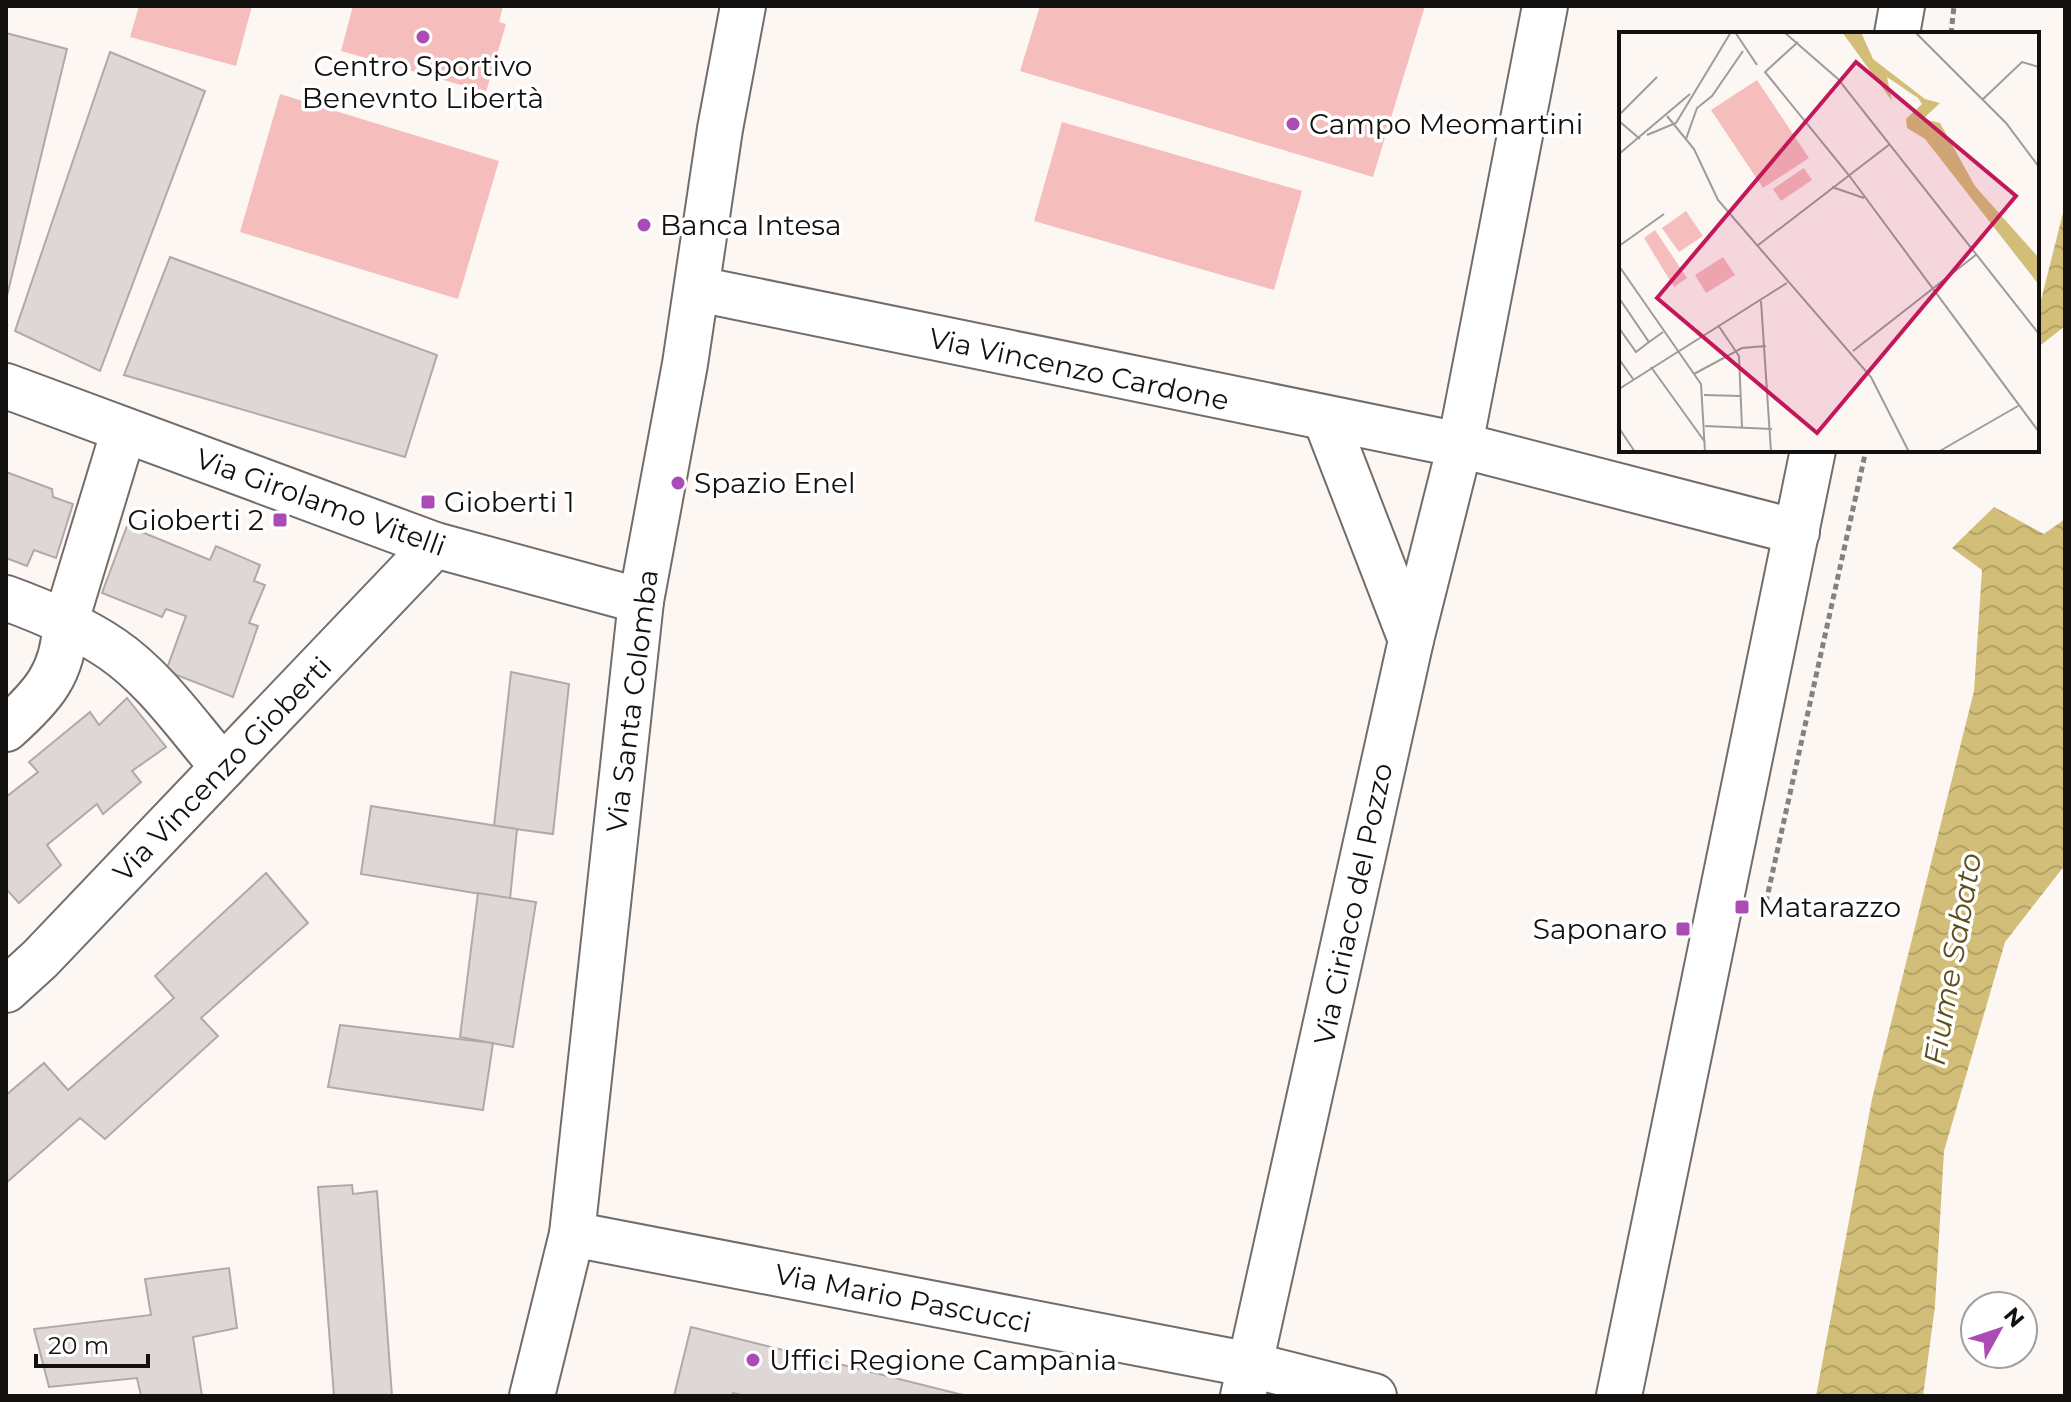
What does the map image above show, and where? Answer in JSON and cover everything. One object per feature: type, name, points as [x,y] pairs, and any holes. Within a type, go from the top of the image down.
[{"type":"street","name":"Via Santa Colomba","points":[[532,1396],[572,1234],[641,601],[698,289],[720,129],[743,6]]},
{"type":"street","name":"Via Ciriaco del Pozzo","points":[[1247,1381],[1411,640],[1460,445],[1545,6]]},
{"type":"street","points":[[1897,32],[1902,6]]},
{"type":"street","name":"Via Vincenzo Cardone","points":[[698,289],[1460,445],[1797,532]]},
{"type":"street","name":"Via Girolamo Vitelli","points":[[6,386],[435,545],[641,601]]},
{"type":"street","points":[[1326,420],[1411,640]]},
{"type":"street","points":[[6,729],[57,674],[64,651],[65,624],[124,430]]},
{"type":"street","points":[[1619,1396],[1813,452]]},
{"type":"street","name":"Via Vincenzo Gioberti","points":[[6,990],[435,545]]},
{"type":"street","points":[[6,598],[113,649],[158,691],[223,767]]},
{"type":"street","name":"Via Mario Pascucci","points":[[572,1234],[1247,1381],[1374,1396]]},
{"type":"path","points":[[1951,32],[1954,6]]},
{"type":"path","points":[[1764,908],[1866,452]]},
{"type":"shaded area","points":[[139,6],[252,6],[236,66],[130,37]]},
{"type":"shaded area","name":"Centro Sportivo Benevnto Libertà","points":[[353,6],[503,6],[499,22],[506,24],[486,92],[341,51]]},
{"type":"shaded area","name":"Campo Meomartini","points":[[1040,6],[1425,6],[1373,177],[1020,71]]},
{"type":"shaded area","points":[[280,94],[499,161],[458,299],[240,232]]},
{"type":"shaded area","points":[[1062,122],[1302,191],[1274,290],[1034,221]]},
{"type":"water","points":[[2065,205],[2065,326],[2039,346],[2039,308]]},
{"type":"water","name":"Fiume Sabato","points":[[1994,507],[2044,534],[2065,519],[2065,865],[2005,942],[1944,1151],[1935,1306],[1923,1396],[1816,1396],[1872,1099],[1974,691],[1982,570],[1952,548]]},
{"type":"building","points":[[6,33],[67,49],[6,300]]},
{"type":"building","points":[[110,52],[205,91],[100,371],[15,331]]},
{"type":"building","points":[[170,257],[437,355],[405,457],[124,375]]},
{"type":"building","points":[[6,472],[52,489],[53,497],[73,504],[56,558],[34,550],[27,566],[6,558]]},
{"type":"building","points":[[127,526],[210,560],[216,546],[260,565],[254,581],[265,585],[249,623],[258,626],[233,697],[166,671],[186,616],[166,609],[162,617],[102,593]]},
{"type":"building","points":[[511,672],[569,684],[553,834],[494,826]]},
{"type":"building","points":[[127,698],[166,747],[132,771],[141,782],[103,814],[97,804],[47,845],[61,865],[19,903],[8,891],[6,894],[6,797],[38,772],[29,762],[90,712],[99,725]]},
{"type":"building","points":[[371,806],[517,829],[510,899],[361,874]]},
{"type":"building","points":[[266,873],[308,923],[201,1018],[218,1036],[105,1139],[80,1118],[6,1183],[6,1095],[44,1063],[68,1090],[174,998],[155,976]]},
{"type":"building","points":[[478,893],[536,902],[513,1047],[460,1037]]},
{"type":"building","points":[[340,1025],[493,1043],[483,1110],[328,1087]]},
{"type":"building","points":[[352,1185],[353,1194],[377,1191],[392,1396],[334,1396],[318,1187]]},
{"type":"building","points":[[229,1268],[237,1328],[193,1337],[202,1396],[141,1396],[137,1378],[49,1387],[34,1329],[151,1315],[145,1279]]},
{"type":"building","name":"Uffici Regione Campania","points":[[691,1327],[967,1396],[745,1396],[733,1393],[732,1396],[674,1396]]},
{"type":"place","name":"Centro Sportivo Benevnto Libertà","points":[[423,37]]},
{"type":"place","name":"Campo Meomartini","points":[[1293,124]]},
{"type":"place","name":"Banca Intesa","points":[[644,225]]},
{"type":"place","name":"Spazio Enel","points":[[678,483]]},
{"type":"place","name":"Gioberti 1","points":[[428,502]]},
{"type":"place","name":"Gioberti 2","points":[[280,520]]},
{"type":"place","name":"Matarazzo","points":[[1742,907]]},
{"type":"place","name":"Saponaro","points":[[1683,929]]},
{"type":"place","name":"Uffici Regione Campania","points":[[753,1360]]}]
